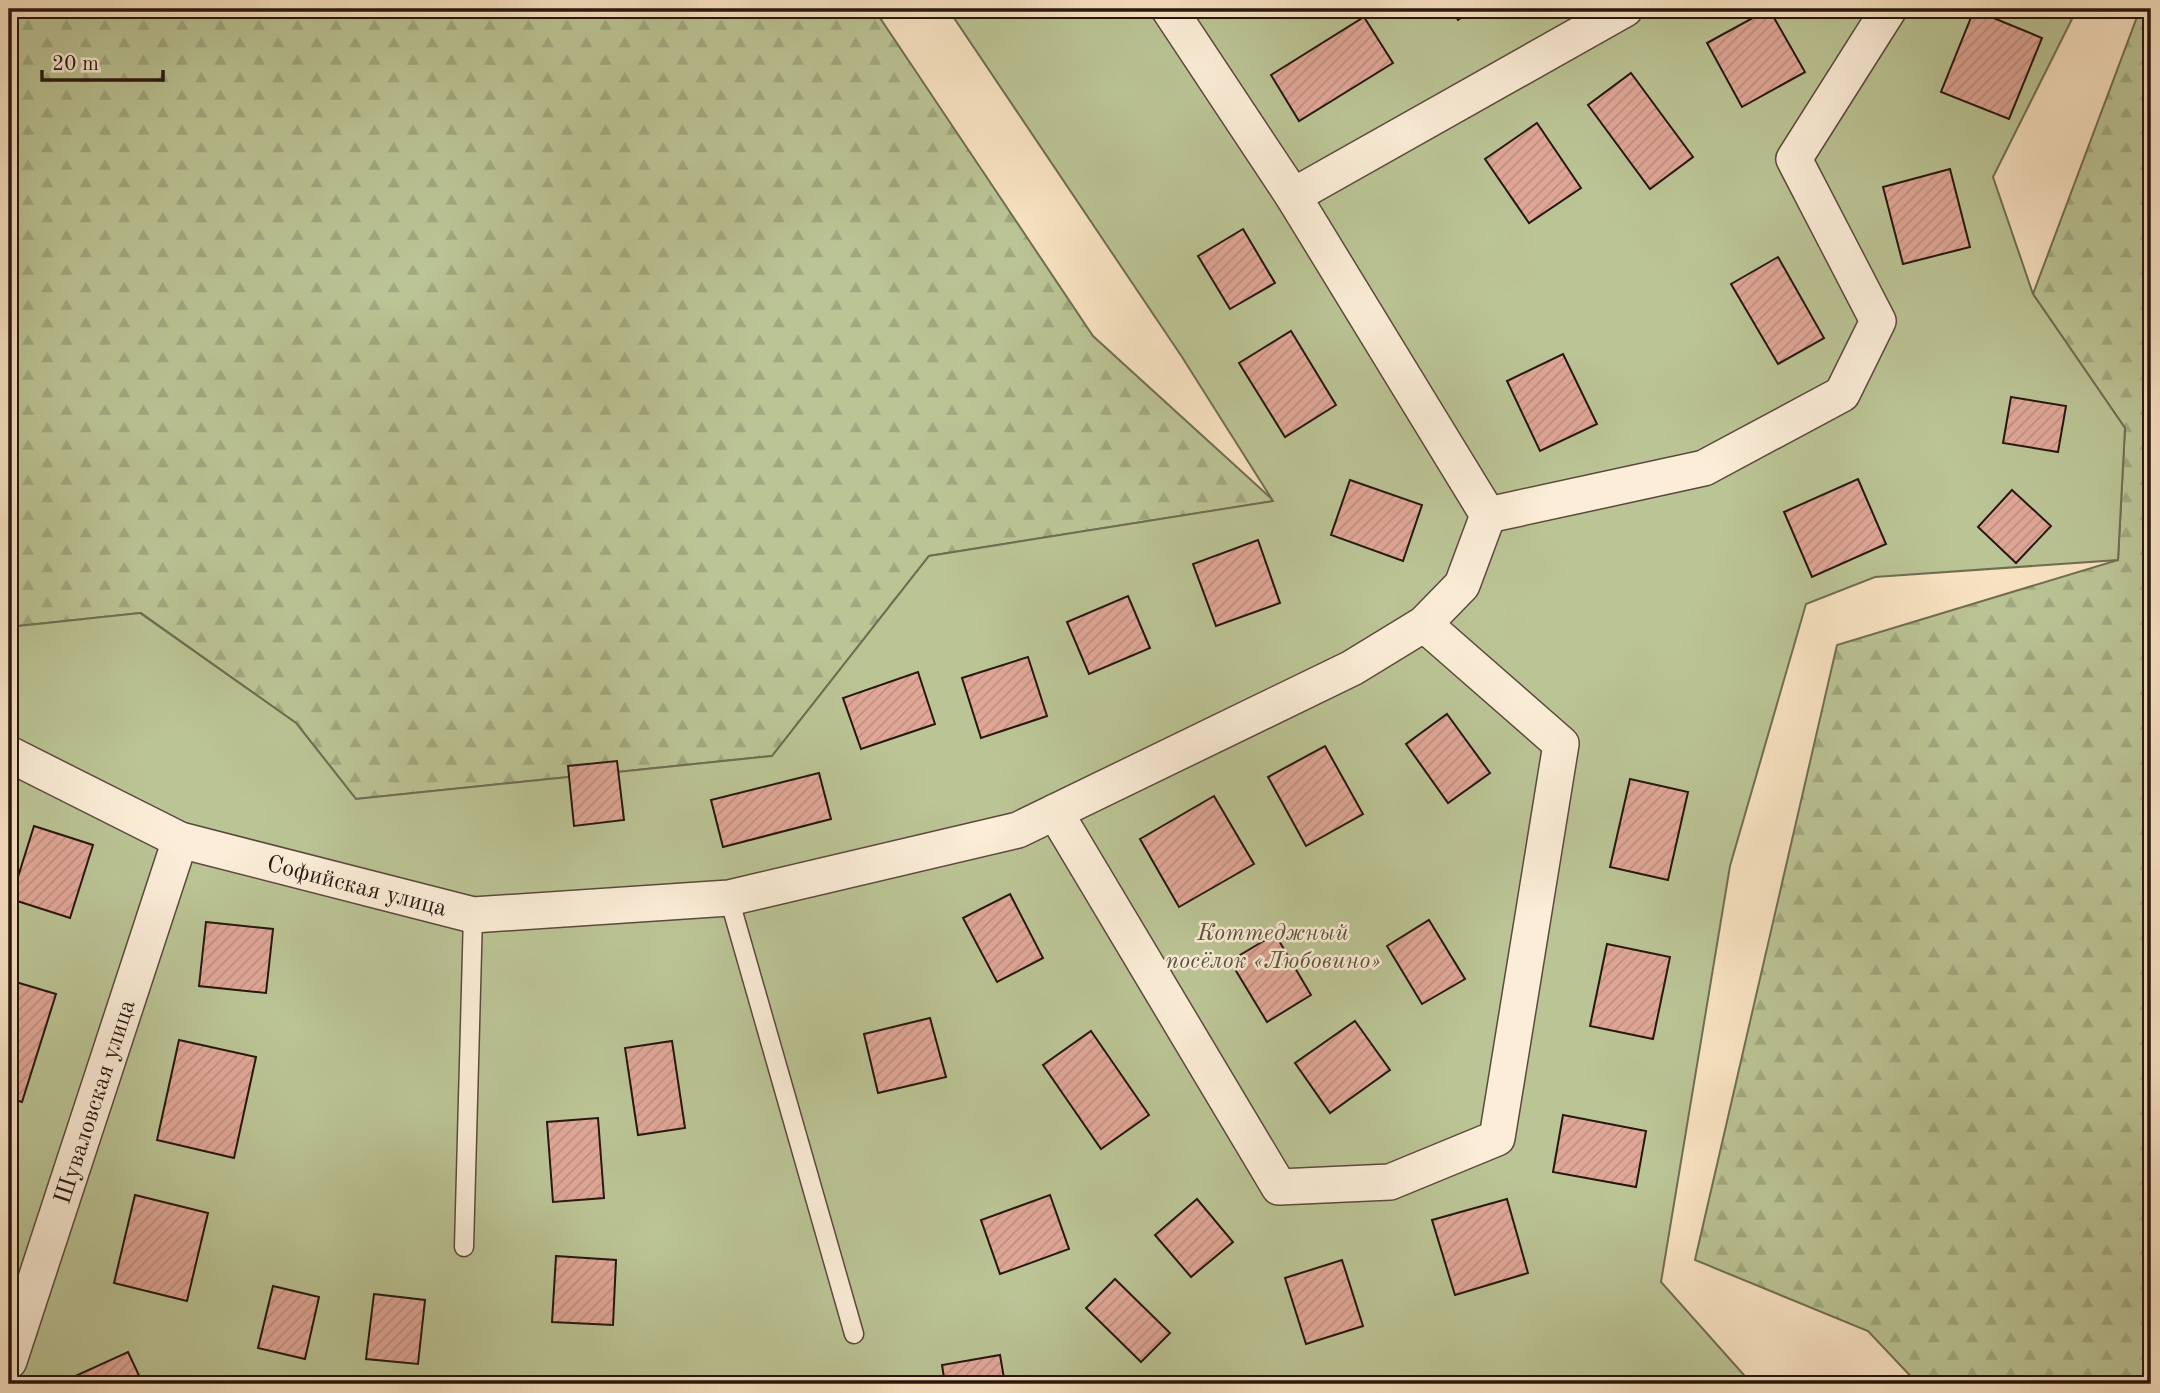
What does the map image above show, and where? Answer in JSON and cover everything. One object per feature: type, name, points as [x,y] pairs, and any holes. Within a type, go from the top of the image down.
[{"type":"street","points":[[1169,9],[1293,196],[1488,515],[1704,468],[1842,394],[1878,321],[1794,159],[1889,9]]},
{"type":"street","points":[[1293,196],[1625,9]]},
{"type":"street","name":"Софийская улица","points":[[9,754],[180,840],[473,915],[729,898],[1018,830],[1352,668],[1424,624],[1462,585],[1488,515]]},
{"type":"street","points":[[1055,812],[1279,1187],[1390,1182],[1497,1138],[1561,744],[1424,624]]},
{"type":"street","name":"Шуваловская улица","points":[[9,1362],[180,840]]},
{"type":"lane","points":[[729,898],[854,1334]]},
{"type":"lane","points":[[464,1247],[473,915]]},
{"type":"green space","points":[[9,9],[874,9],[1093,336],[1274,501],[929,556],[772,756],[356,799],[296,723],[141,613],[9,627]]},
{"type":"green space","name":"Коттеджный посёлок «Любовино»","points":[[948,9],[2077,9],[1993,177],[2033,294],[2125,428],[2118,560],[1875,577],[1806,604],[1730,866],[1661,1282],[1752,1384],[9,1384],[9,627],[140,613],[296,723],[356,799],[772,756],[929,556],[1273,501],[1182,357]]},
{"type":"green space","points":[[2140,9],[2151,9],[2151,1384],[1918,1384],[1868,1331],[1695,1260],[1837,645],[2118,560],[2125,428],[2033,294]]},
{"type":"building","points":[[1451,9],[1476,9],[1458,20]]},
{"type":"building","points":[[1769,9],[1805,72],[1742,107],[1707,43]]},
{"type":"building","points":[[1974,10],[2042,38],[2009,119],[1941,92]]},
{"type":"building","points":[[1364,17],[1393,63],[1299,121],[1271,75]]},
{"type":"building","points":[[1631,73],[1693,157],[1650,189],[1588,105]]},
{"type":"building","points":[[1537,123],[1581,188],[1529,223],[1485,159]]},
{"type":"building","points":[[1950,169],[1970,247],[1903,264],[1883,187]]},
{"type":"building","points":[[1243,229],[1275,283],[1230,309],[1198,256]]},
{"type":"building","points":[[1778,257],[1824,338],[1778,364],[1731,284]]},
{"type":"building","points":[[1291,331],[1336,405],[1285,437],[1239,363]]},
{"type":"building","points":[[1563,354],[1597,424],[1540,451],[1507,381]]},
{"type":"building","points":[[2011,397],[2066,406],[2058,452],[2003,443]]},
{"type":"building","points":[[1858,479],[1886,544],[1812,577],[1784,512]]},
{"type":"building","points":[[1350,480],[1422,505],[1403,561],[1331,535]]},
{"type":"building","points":[[2012,490],[2051,526],[2016,563],[1978,527]]},
{"type":"building","points":[[1258,540],[1280,603],[1216,626],[1193,564]]},
{"type":"building","points":[[1128,596],[1150,648],[1089,674],[1067,622]]},
{"type":"building","points":[[1028,657],[1047,716],[981,738],[962,678]]},
{"type":"building","points":[[918,672],[935,724],[861,749],[843,698]]},
{"type":"building","points":[[1447,714],[1490,773],[1448,803],[1406,744]]},
{"type":"building","points":[[1325,746],[1363,814],[1306,846],[1268,777]]},
{"type":"building","points":[[617,761],[624,820],[574,826],[568,766]]},
{"type":"building","points":[[819,773],[831,819],[723,847],[711,800]]},
{"type":"building","points":[[1630,779],[1688,792],[1668,880],[1610,867]]},
{"type":"building","points":[[1214,796],[1254,864],[1179,907],[1140,839]]},
{"type":"building","points":[[34,826],[93,845],[70,918],[11,899]]},
{"type":"building","points":[[1010,894],[1043,958],[997,982],[963,918]]},
{"type":"building","points":[[1429,920],[1465,979],[1422,1004],[1387,946]]},
{"type":"building","points":[[206,922],[273,929],[266,993],[199,986]]},
{"type":"building","points":[[1275,934],[1311,995],[1267,1022],[1230,961]]},
{"type":"building","points":[[1607,944],[1670,957],[1653,1039],[1590,1026]]},
{"type":"building","points":[[9,980],[56,994],[22,1102],[9,1098]]},
{"type":"building","points":[[930,1018],[946,1077],[878,1093],[864,1034]]},
{"type":"building","points":[[1355,1021],[1390,1070],[1330,1113],[1295,1063]]},
{"type":"building","points":[[1091,1031],[1149,1115],[1101,1149],[1043,1065]]},
{"type":"building","points":[[179,1040],[256,1057],[234,1158],[157,1140]]},
{"type":"building","points":[[672,1041],[685,1128],[638,1135],[625,1048]]},
{"type":"building","points":[[1563,1115],[1646,1131],[1636,1187],[1553,1172]]},
{"type":"building","points":[[598,1118],[604,1198],[553,1202],[547,1122]]},
{"type":"building","points":[[135,1195],[208,1213],[187,1301],[114,1283]]},
{"type":"building","points":[[1050,1195],[1069,1249],[1000,1274],[981,1220]]},
{"type":"building","points":[[1197,1199],[1233,1242],[1191,1277],[1155,1235]]},
{"type":"building","points":[[1507,1199],[1528,1273],[1455,1295],[1432,1220]]},
{"type":"building","points":[[556,1256],[616,1260],[613,1325],[552,1322]]},
{"type":"building","points":[[1342,1260],[1363,1326],[1306,1344],[1285,1278]]},
{"type":"building","points":[[1115,1279],[1170,1333],[1141,1362],[1086,1308]]},
{"type":"building","points":[[273,1286],[319,1297],[305,1359],[258,1348]]},
{"type":"building","points":[[374,1294],[425,1300],[418,1364],[366,1359]]},
{"type":"building","points":[[128,1352],[143,1384],[74,1384],[71,1378]]},
{"type":"building","points":[[1000,1355],[1005,1384],[945,1384],[942,1365]]}]
